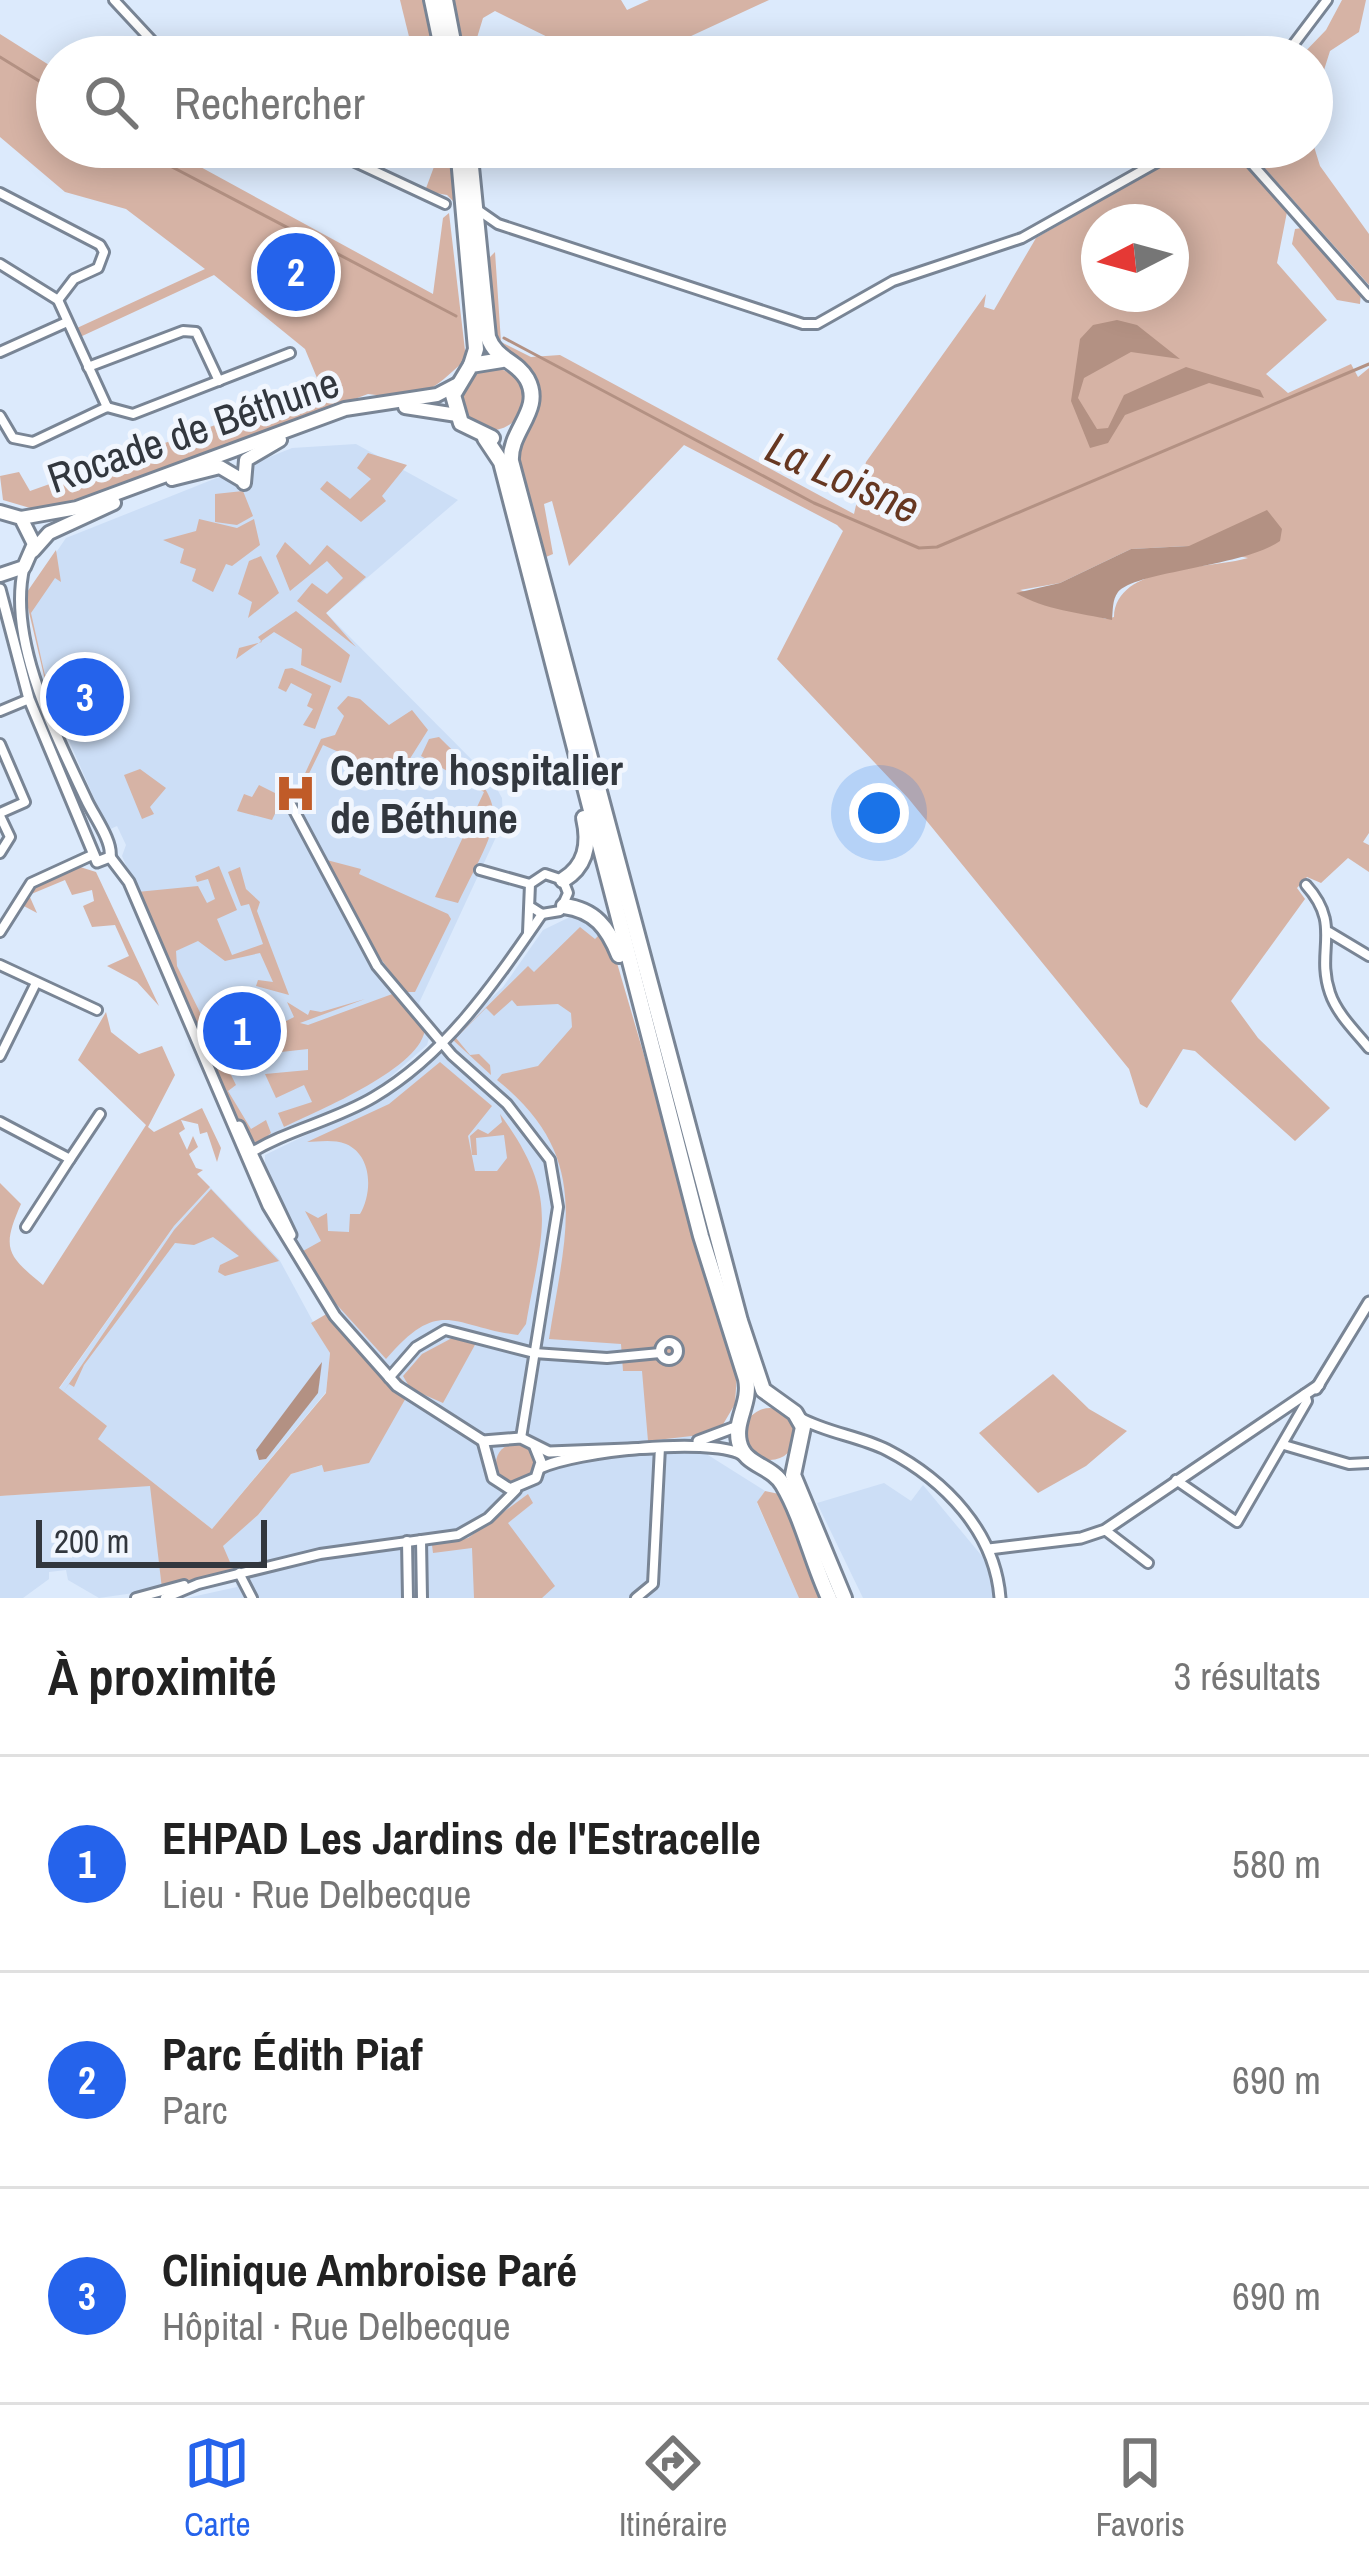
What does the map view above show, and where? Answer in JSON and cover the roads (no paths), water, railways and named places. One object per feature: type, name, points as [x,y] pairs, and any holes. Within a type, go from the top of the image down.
[{"type":"highway","points":[[432,0],[440,36]]},
{"type":"highway","points":[[445,0],[452,36]]},
{"type":"highway","points":[[460,168],[475,329],[471,365],[455,385],[457,415],[468,430],[485,438],[501,462],[700,1236],[746,1379],[746,1456],[768,1468],[785,1488],[829,1598]]},
{"type":"highway","points":[[471,168],[488,337],[502,360],[524,374],[532,397],[516,430],[511,461],[672,1079],[755,1368],[764,1390],[799,1418],[794,1475],[844,1598]]},
{"type":"highway","points":[[471,365],[502,360]]},
{"type":"highway","points":[[485,438],[516,430]]},
{"type":"highway","points":[[562,880],[580,867],[585,854],[576,760]]},
{"type":"highway","points":[[564,906],[592,914],[612,937],[636,1012],[649,1036]]},
{"type":"highway","points":[[743,1419],[762,1403],[780,1403]]},
{"type":"highway","points":[[768,1468],[799,1451]]},
{"type":"main road","name":"Rocade de Béthune","points":[[21,518],[77,508],[345,409],[437,394],[455,385]]},
{"type":"main road","name":"Rocade de Béthune","points":[[33,551],[49,533],[72,521],[297,431],[376,409],[423,406],[457,415]]},
{"type":"main road","points":[[172,479],[220,467],[244,483],[244,464],[255,451],[297,431]]},
{"type":"main road","points":[[0,511],[21,518],[33,536],[33,551],[24,567],[0,575]]},
{"type":"street","points":[[114,0],[147,36]]},
{"type":"street","points":[[1300,36],[1328,0]]},
{"type":"street","points":[[368,168],[445,204]]},
{"type":"street","points":[[475,208],[498,224],[795,322],[817,324],[893,281],[1022,238],[1147,168]]},
{"type":"street","points":[[1256,168],[1369,296]]},
{"type":"street","points":[[0,193],[100,245],[98,268],[74,279],[58,300]]},
{"type":"street","points":[[477,237],[485,226],[498,224]]},
{"type":"street","points":[[0,264],[58,300],[107,406]]},
{"type":"street","points":[[0,352],[67,322]]},
{"type":"street","points":[[88,367],[183,331],[203,340],[219,381]]},
{"type":"street","points":[[0,416],[14,439],[33,442],[107,406],[133,414],[290,353]]},
{"type":"street","points":[[24,567],[18,599],[38,681],[104,839],[112,846],[110,857],[128,880],[216,1089],[299,1257],[335,1316],[410,1398],[483,1441],[520,1438],[549,1452],[657,1448]]},
{"type":"street","points":[[0,589],[29,700],[90,851],[101,862],[110,857]]},
{"type":"street","points":[[0,711],[29,700]]},
{"type":"street","points":[[0,743],[25,802],[0,814],[10,836],[0,853]]},
{"type":"street","points":[[288,799],[362,944],[442,1042],[507,1104],[554,1172],[558,1207],[520,1438]]},
{"type":"street","points":[[0,932],[32,883],[104,839]]},
{"type":"street","points":[[479,870],[528,888]]},
{"type":"street","points":[[249,1154],[371,1099],[442,1042],[496,984],[542,914],[564,906],[568,893],[562,880],[545,874],[528,888]]},
{"type":"street","points":[[1306,885],[1324,905],[1329,992],[1369,1048]]},
{"type":"street","points":[[528,888],[528,934]]},
{"type":"street","points":[[531,908],[542,914]]},
{"type":"street","points":[[1328,932],[1369,956]]},
{"type":"street","points":[[0,965],[97,1010]]},
{"type":"street","points":[[0,1055],[36,982]]},
{"type":"street","points":[[26,1227],[100,1114]]},
{"type":"street","points":[[0,1122],[70,1159]]},
{"type":"street","points":[[1176,1480],[1237,1522],[1284,1445],[1306,1397],[1369,1302]]},
{"type":"street","points":[[389,1378],[416,1347],[446,1330],[534,1353],[607,1358],[660,1353]]},
{"type":"street","points":[[989,1549],[1081,1538],[1105,1529],[1284,1407],[1306,1397]]},
{"type":"street","points":[[799,1418],[886,1449],[919,1470],[985,1536],[1000,1598]]},
{"type":"street","points":[[693,1443],[743,1419]]},
{"type":"street","points":[[799,1451],[829,1430]]},
{"type":"street","points":[[489,1458],[504,1439]]},
{"type":"street","points":[[483,1441],[498,1483],[497,1507]]},
{"type":"street","points":[[540,1468],[571,1458],[693,1443],[717,1444],[746,1456]]},
{"type":"street","points":[[1284,1445],[1349,1464],[1369,1463]]},
{"type":"street","points":[[136,1598],[239,1573],[464,1533],[532,1483],[540,1468],[535,1448]]},
{"type":"street","points":[[657,1448],[653,1584],[663,1598]]},
{"type":"street","points":[[498,1483],[517,1490]]},
{"type":"street","points":[[1105,1529],[1148,1563]]},
{"type":"street","points":[[421,1539],[422,1598]]},
{"type":"street","points":[[407,1541],[408,1598]]},
{"type":"street","points":[[239,1573],[252,1598]]},
{"type":"street","points":[[165,1598],[197,1584]]},
{"type":"street","points":[[636,1598],[653,1584]]},
{"type":"waterway","name":"La Loisne","points":[[0,57],[36,79]]},
{"type":"waterway","name":"La Loisne","points":[[174,168],[456,316]]},
{"type":"waterway","name":"La Loisne","points":[[504,338],[814,503],[919,548],[937,547],[1369,364]]},
{"type":"place","name":"Parc Édith Piaf","points":[[296,272]]},
{"type":"place","name":"Clinique Ambroise Paré","points":[[85,697]]},
{"type":"place","name":"Centre hospitalier de Béthune","points":[[296,794]]},
{"type":"place","name":"EHPAD Les Jardins de l'Estracelle","points":[[242,1031]]}]
